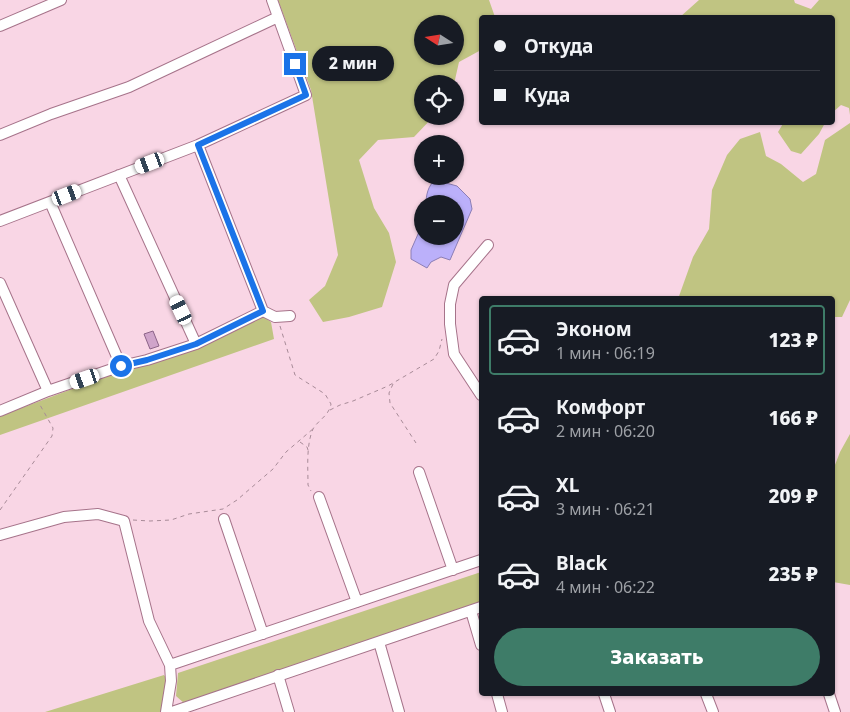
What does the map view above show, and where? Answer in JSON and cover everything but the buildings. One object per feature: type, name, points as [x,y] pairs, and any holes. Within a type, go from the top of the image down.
[{"type":"street","points":[[0,26],[61,0]]},
{"type":"street","points":[[0,221],[198,145],[306,95],[272,0]]},
{"type":"street","points":[[0,135],[51,114],[129,86],[278,17]]},
{"type":"street","points":[[198,145],[263,311],[274,317],[290,316]]},
{"type":"street","points":[[118,175],[196,344]]},
{"type":"street","points":[[50,202],[121,366]]},
{"type":"street","points":[[479,393],[454,354],[450,324],[450,304],[454,285],[488,245]]},
{"type":"street","points":[[0,283],[48,391]]},
{"type":"street","points":[[0,411],[48,391],[121,366],[147,360],[196,344],[263,311]]},
{"type":"street","points":[[419,472],[453,570]]},
{"type":"street","points":[[319,497],[357,602]]},
{"type":"street","points":[[0,535],[64,517],[98,514],[124,521],[149,621],[170,665],[171,682],[166,712]]},
{"type":"street","points":[[224,519],[263,634]]},
{"type":"street","points":[[170,665],[479,561]]},
{"type":"street","points":[[178,711],[278,675],[479,608]]},
{"type":"street","points":[[471,611],[479,638]]},
{"type":"street","points":[[379,642],[399,712]]},
{"type":"street","points":[[278,675],[289,712]]},
{"type":"street","points":[[498,696],[502,712]]},
{"type":"street","points":[[605,696],[610,712]]},
{"type":"street","points":[[707,696],[713,712]]},
{"type":"street","points":[[830,696],[835,712]]},
{"type":"path","points":[[274,317],[280,325],[295,375],[324,394],[331,404],[330,411]]},
{"type":"path","points":[[124,521],[138,519],[150,521],[171,520],[189,514],[223,509],[237,500],[272,469],[286,452],[314,428],[330,411],[394,383],[434,359],[439,351],[442,340]]},
{"type":"path","points":[[394,383],[388,393],[390,403],[416,443]]},
{"type":"path","points":[[0,510],[52,436],[52,428],[41,409],[39,400],[48,391]]},
{"type":"path","points":[[314,428],[309,454],[308,485],[314,495],[319,497]]},
{"type":"path","points":[[298,441],[307,447],[309,454]]},
{"type":"green space","points":[[278,0],[489,0],[494,15],[479,15],[479,51],[464,59],[464,15],[414,15],[414,65],[458,65],[456,75],[414,75],[414,125],[425,125],[414,137],[378,140],[359,160],[374,208],[389,233],[396,262],[382,307],[349,317],[323,322],[309,300],[325,286],[338,255],[311,90]]},
{"type":"green space","points":[[699,0],[794,0],[795,3],[811,9],[819,0],[850,0],[850,115],[849,108],[841,105],[835,110],[835,15],[682,15]]},
{"type":"green space","points":[[850,123],[850,300],[842,317],[835,317],[835,296],[679,296],[693,257],[709,229],[712,190],[727,155],[740,139],[760,132],[766,156],[781,164],[803,182],[816,174],[825,140]]},
{"type":"green space","points":[[782,125],[824,125],[819,134],[801,154],[791,151],[778,132]]},
{"type":"green space","points":[[264,317],[271,322],[274,339],[0,435],[0,416]]},
{"type":"green space","points":[[850,434],[850,585],[835,582],[835,465]]},
{"type":"green space","points":[[479,573],[479,606],[185,704],[176,696],[178,673]]},
{"type":"green space","points":[[164,675],[169,682],[166,707],[160,712],[45,712]]},
{"type":"shaded area","points":[[431,185],[453,185],[457,186],[470,199],[472,209],[464,228],[464,195],[427,195]]},
{"type":"shaded area","points":[[414,243],[414,245],[456,245],[450,260],[441,257],[431,262],[427,268],[411,259],[411,250]]},
{"type":"route","points":[[121,366],[147,360],[196,344],[263,311],[198,145],[306,95],[295,64]]}]
